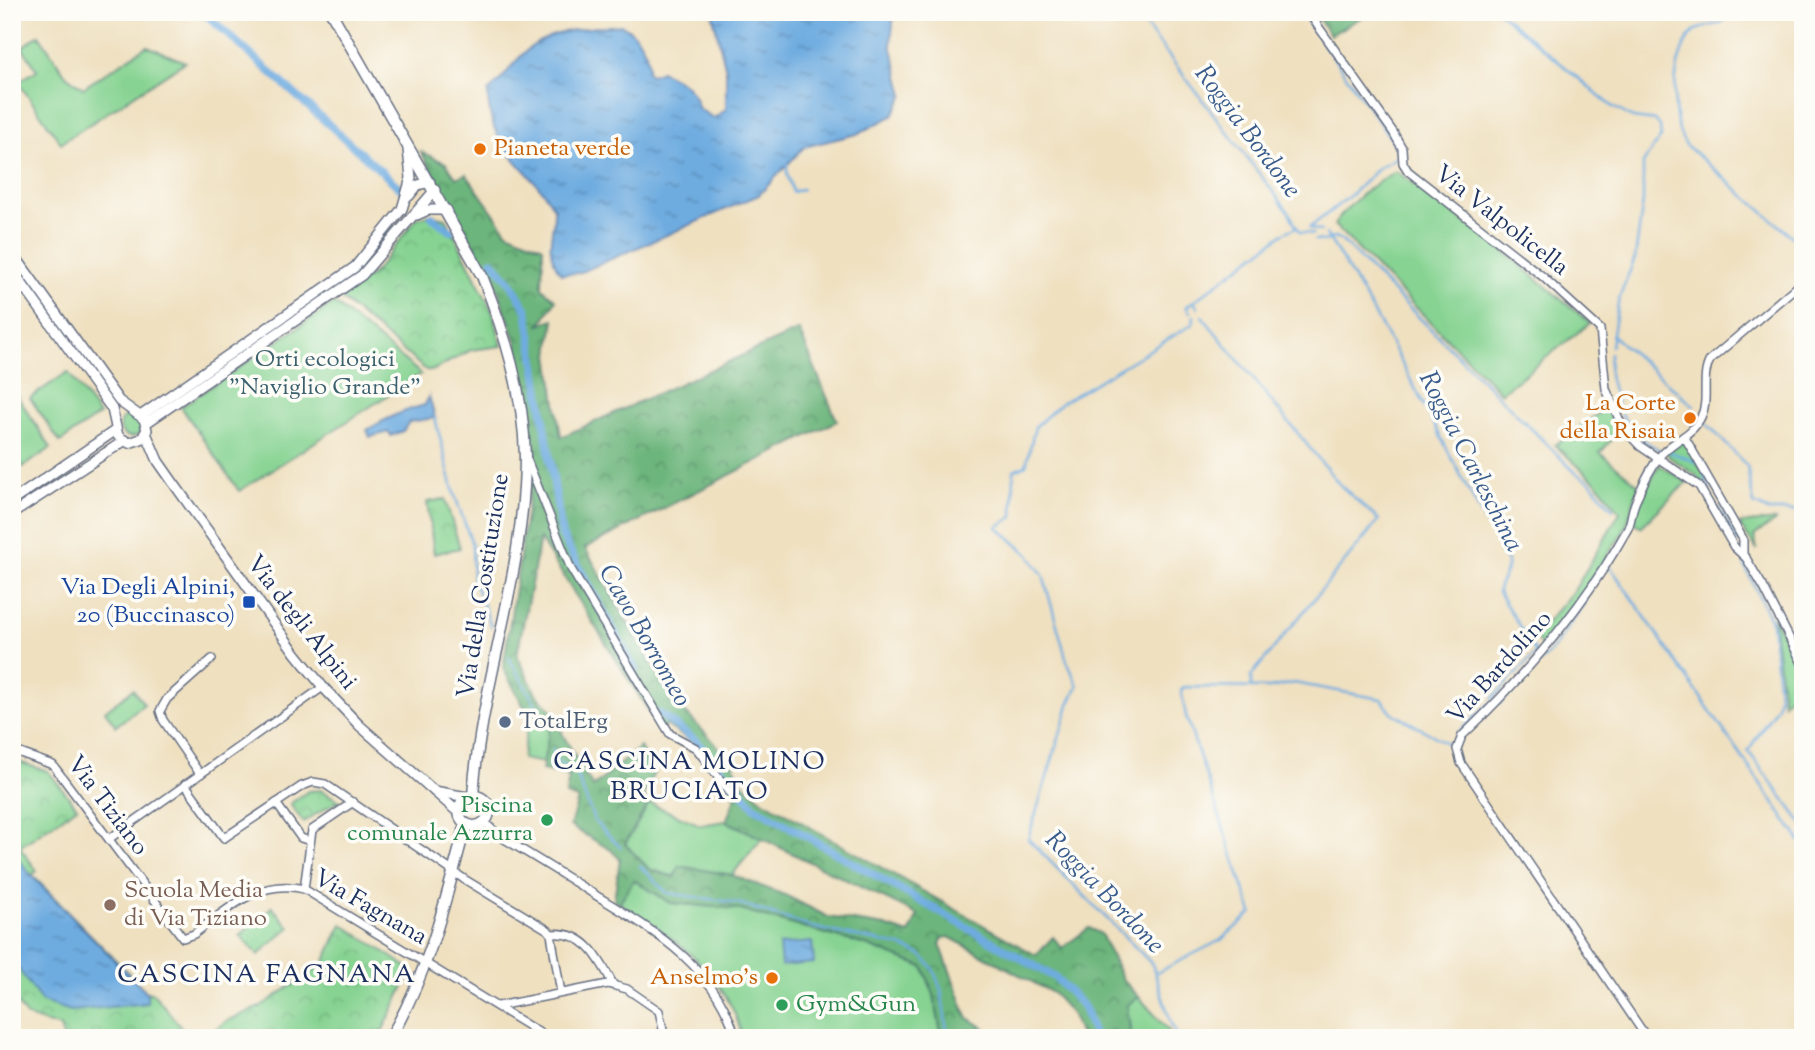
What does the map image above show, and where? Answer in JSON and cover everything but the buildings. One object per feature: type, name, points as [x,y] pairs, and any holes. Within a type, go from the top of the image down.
[{"type":"main road","name":"Via della Costituzione","points":[[331,12],[447,210],[482,276],[498,313],[518,396],[525,453],[517,540],[470,796]]},
{"type":"main road","points":[[470,796],[486,802],[489,814],[484,822],[476,826],[466,824],[459,813],[460,805],[470,796]]},
{"type":"main road","points":[[390,1038],[427,963],[444,911],[466,824]]},
{"type":"street","name":"Via Valpolicella","points":[[1308,12],[1393,132],[1402,148],[1403,163],[1408,171],[1542,276],[1600,329],[1606,389],[1611,404],[1631,438],[1659,457]]},
{"type":"street","points":[[406,200],[411,178],[408,147]]},
{"type":"street","points":[[12,514],[129,442],[141,420],[344,276],[393,223],[416,187],[432,186]]},
{"type":"street","points":[[141,420],[351,284],[412,217],[432,186]]},
{"type":"street","points":[[412,217],[428,210],[447,210]]},
{"type":"street","name":"Via degli Alpini","points":[[12,252],[119,401],[141,420],[158,461],[296,654],[359,725],[459,813]]},
{"type":"street","name":"Via degli Alpini","points":[[12,270],[110,404],[116,426],[129,442],[158,461]]},
{"type":"street","name":"Via Bardolino","points":[[1647,1038],[1461,763],[1457,746],[1462,736],[1560,633],[1628,528],[1639,495],[1659,457],[1700,419],[1704,408],[1706,375],[1710,360],[1803,281]]},
{"type":"street","points":[[12,293],[27,290]]},
{"type":"street","points":[[12,501],[116,426],[123,414],[141,420]]},
{"type":"street","points":[[1684,436],[1743,539],[1743,555]]},
{"type":"street","points":[[525,453],[570,569],[670,734],[696,748],[734,798]]},
{"type":"street","points":[[1659,457],[1699,486],[1734,547],[1743,555],[1764,588],[1803,665]]},
{"type":"street","points":[[200,774],[163,720],[160,711],[167,699],[212,659]]},
{"type":"street","points":[[109,839],[323,687]]},
{"type":"street","name":"Via Tiziano","points":[[12,750],[54,765],[183,938]]},
{"type":"street","points":[[185,784],[224,838],[313,782],[325,784],[464,879],[551,934],[569,934],[589,945],[596,952],[613,984]]},
{"type":"street","points":[[433,791],[470,796]]},
{"type":"street","points":[[304,889],[310,841],[316,826],[353,802]]},
{"type":"street","points":[[276,803],[301,838],[310,841]]},
{"type":"street","points":[[484,822],[501,836],[668,940],[709,982],[721,1001],[736,1038]]},
{"type":"street","name":"Via Fagnana","points":[[183,938],[194,934],[257,890],[273,886],[304,889],[548,1038]]},
{"type":"street","points":[[551,934],[561,993]]},
{"type":"street","points":[[497,1006],[613,984],[627,989],[659,1011],[665,1038]]},
{"type":"green space","points":[[1313,12],[1371,12],[1330,35]]},
{"type":"green space","points":[[39,35],[66,75],[83,88],[147,46],[185,62],[61,143],[18,82],[37,70],[22,47]]},
{"type":"green space","points":[[421,152],[446,163],[456,178],[466,174],[507,232],[543,247],[542,288],[556,300],[540,325],[554,319],[549,355],[561,437],[799,330],[837,421],[585,548],[656,672],[683,710],[731,760],[742,783],[764,801],[1036,955],[1053,937],[1062,948],[1089,928],[1101,934],[1123,980],[1139,997],[1127,1005],[1131,1038],[1081,1038],[1071,1013],[1053,993],[949,937],[943,938],[940,944],[967,1017],[989,1031],[991,1038],[942,1038],[934,995],[923,967],[866,945],[737,909],[671,903],[634,880],[619,903],[614,900],[620,859],[611,850],[570,826],[578,799],[566,795],[569,776],[542,770],[551,720],[529,716],[503,668],[535,456],[516,340],[496,285]],"holes":[[[540,539],[660,729],[666,725],[696,745],[736,796],[726,821],[918,915],[909,934],[885,926],[828,917],[787,896],[732,875],[679,866],[674,877],[649,869],[625,844],[649,803],[643,796],[654,773],[640,747],[593,787],[563,735],[556,714],[536,694],[517,655]]]},
{"type":"green space","points":[[1396,171],[1495,244],[1590,323],[1501,393],[1334,225],[1362,195]]},
{"type":"green space","points":[[431,215],[446,218],[493,313],[502,346],[471,350],[432,371],[426,370],[340,298],[374,273],[417,218]]},
{"type":"green space","name":"Orti ecologici \"Naviglio Grande\"","points":[[334,303],[421,374],[239,491],[181,407]]},
{"type":"green space","points":[[68,372],[99,415],[60,442],[30,398]]},
{"type":"green space","points":[[12,388],[51,448],[23,467],[12,448]]},
{"type":"green space","points":[[1606,408],[1618,432],[1600,453],[1639,485],[1626,527],[1566,620],[1542,648],[1535,636],[1575,589],[1620,512],[1597,483],[1555,445]]},
{"type":"green space","points":[[131,415],[139,418],[142,426],[139,434],[131,437],[123,434],[120,426],[123,418]]},
{"type":"green space","points":[[1686,441],[1707,480],[1702,483],[1696,475],[1669,457],[1667,451]]},
{"type":"green space","points":[[1659,465],[1687,482],[1641,527],[1633,522],[1639,502]]},
{"type":"green space","points":[[445,499],[460,548],[434,554],[427,502]]},
{"type":"green space","points":[[1777,520],[1754,536],[1757,550],[1739,524]]},
{"type":"green space","points":[[1773,616],[1803,676],[1799,685],[1783,703]]},
{"type":"green space","points":[[133,689],[144,704],[116,726],[105,711]]},
{"type":"green space","points":[[529,716],[551,720],[544,763],[522,759]]},
{"type":"green space","points":[[12,760],[48,771],[77,807],[20,847],[37,871],[32,875],[147,992],[154,994],[185,1032],[195,1038],[63,1038],[60,1027],[27,1017],[12,996]]},
{"type":"green space","points":[[322,790],[342,803],[338,805],[336,802],[303,822],[290,804],[308,791]]},
{"type":"green space","points":[[649,803],[700,825],[726,821],[762,838],[732,875],[679,866],[675,877],[648,869],[625,844]]},
{"type":"green space","points":[[633,880],[671,903],[737,909],[866,945],[923,967],[934,995],[942,1038],[742,1038],[725,994],[711,976],[677,943],[619,903]]},
{"type":"green space","points":[[272,907],[290,927],[258,955],[240,935]]},
{"type":"green space","points":[[342,924],[412,970],[379,1038],[202,1038],[227,1021],[260,1007],[324,963]]},
{"type":"green space","points":[[1139,997],[1175,1038],[1131,1038],[1127,1005]]},
{"type":"water","points":[[712,12],[894,12],[891,45],[904,95],[892,116],[857,134],[804,147],[759,195],[579,273],[561,274],[551,248],[554,208],[502,143],[490,112],[488,92],[522,55],[544,39],[568,31],[621,25],[633,33],[642,45],[647,59],[647,72],[651,75],[661,71],[681,82],[690,89],[699,109],[714,118],[726,109],[726,70]]},
{"type":"water","points":[[429,396],[435,418],[409,422],[403,431],[391,436],[389,432],[370,437],[367,430],[395,415],[425,405]]},
{"type":"water","points":[[12,851],[31,875],[147,993],[147,1003],[71,1011],[42,1002],[12,960]]},
{"type":"water","points":[[812,942],[814,963],[781,966],[779,945]]},
{"type":"waterway","name":"Cavo Borromeo","points":[[203,12],[401,189]]},
{"type":"waterway","name":"Roggia Bordone","points":[[1135,12],[1288,211],[1300,232],[1313,234]]},
{"type":"waterway","name":"Roggia Carleschina","points":[[1301,12],[1394,143],[1399,156],[1378,168],[1351,195],[1309,228],[1321,231]]},
{"type":"waterway","points":[[1499,12],[1613,107],[1633,118],[1656,121],[1660,126],[1661,137],[1643,163],[1643,201],[1635,258],[1619,298],[1611,346]]},
{"type":"waterway","points":[[1726,12],[1722,22],[1695,31],[1681,54],[1675,88],[1677,122],[1681,136],[1687,146],[1803,246]]},
{"type":"waterway","points":[[787,161],[787,174],[793,192],[802,189]]},
{"type":"waterway","name":"Cavo Borromeo","points":[[432,217],[451,231]]},
{"type":"waterway","name":"Roggia Bordone","points":[[1190,312],[1186,307],[1284,233],[1296,227]]},
{"type":"waterway","name":"Roggia Carleschina","points":[[1326,234],[1397,355],[1507,562],[1498,592],[1536,653],[1492,699]]},
{"type":"waterway","points":[[1315,240],[1325,241],[1335,237],[1340,239],[1576,473],[1589,481],[1613,509]]},
{"type":"waterway","name":"Cavo Borromeo","points":[[492,261],[508,279],[527,310],[562,536],[635,669]]},
{"type":"waterway","points":[[1194,302],[1198,308]]},
{"type":"waterway","name":"Roggia Bordone","points":[[1179,1038],[1172,1026],[1152,964],[1028,839],[1069,705],[1078,686],[1067,661],[1043,575],[1028,554],[997,527],[1013,517],[1014,470],[1026,465],[1035,427],[1060,404],[1193,324],[1194,316]]},
{"type":"waterway","points":[[1202,316],[1340,485],[1379,520],[1251,676],[1251,688]]},
{"type":"waterway","points":[[1612,335],[1694,406]]},
{"type":"waterway","points":[[1610,353],[1609,376],[1618,408]]},
{"type":"waterway","points":[[1621,414],[1635,436],[1660,450]]},
{"type":"waterway","points":[[435,418],[454,493],[472,544],[473,579],[491,626]]},
{"type":"waterway","points":[[1706,423],[1747,466],[1754,504],[1769,511],[1803,511]]},
{"type":"waterway","points":[[1670,452],[1696,462]]},
{"type":"waterway","points":[[1704,477],[1711,490]]},
{"type":"waterway","points":[[1719,507],[1738,543]]},
{"type":"waterway","points":[[1744,564],[1772,623],[1779,696],[1777,706],[1748,751],[1803,825]]},
{"type":"waterway","name":"Roggia Carleschina","points":[[1609,565],[1803,845]]},
{"type":"waterway","name":"Roggia Carleschina","points":[[1499,704],[1554,648],[1586,600]]},
{"type":"waterway","points":[[509,658],[538,709]]},
{"type":"waterway","points":[[1158,972],[1221,940],[1252,913],[1186,716],[1181,690],[1184,687],[1270,688],[1294,683],[1381,699],[1391,712],[1452,746],[1459,732],[1489,704]]},
{"type":"waterway","name":"Cavo Borromeo","points":[[660,714],[697,742],[755,807],[1056,978],[1084,1007],[1095,1038]]},
{"type":"waterway","points":[[553,749],[556,761],[575,771],[595,822],[621,848]]},
{"type":"waterway","points":[[640,866],[667,893],[738,903],[812,927],[900,946],[921,955],[932,967],[941,989],[948,1038]]},
{"type":"place","name":"Pianeta verde","points":[[480,149]]},
{"type":"place","name":"La Corte della Risaia","points":[[1690,418]]},
{"type":"place","name":"Via Degli Alpini, 20 (Buccinasco)","points":[[249,602]]},
{"type":"place","name":"TotalErg","points":[[505,722]]},
{"type":"place","name":"Piscina comunale Azzurra","points":[[547,820]]},
{"type":"place","name":"Scuola Media di Via Tiziano","points":[[110,905]]},
{"type":"place","name":"Anselmo's","points":[[772,978]]},
{"type":"place","name":"Gym&Gun","points":[[782,1005]]},
{"type":"district","name":"CASCINA MOLINO BRUCIATO","points":[[690,777]]},
{"type":"district","name":"CASCINA FAGNANA","points":[[267,975]]}]
